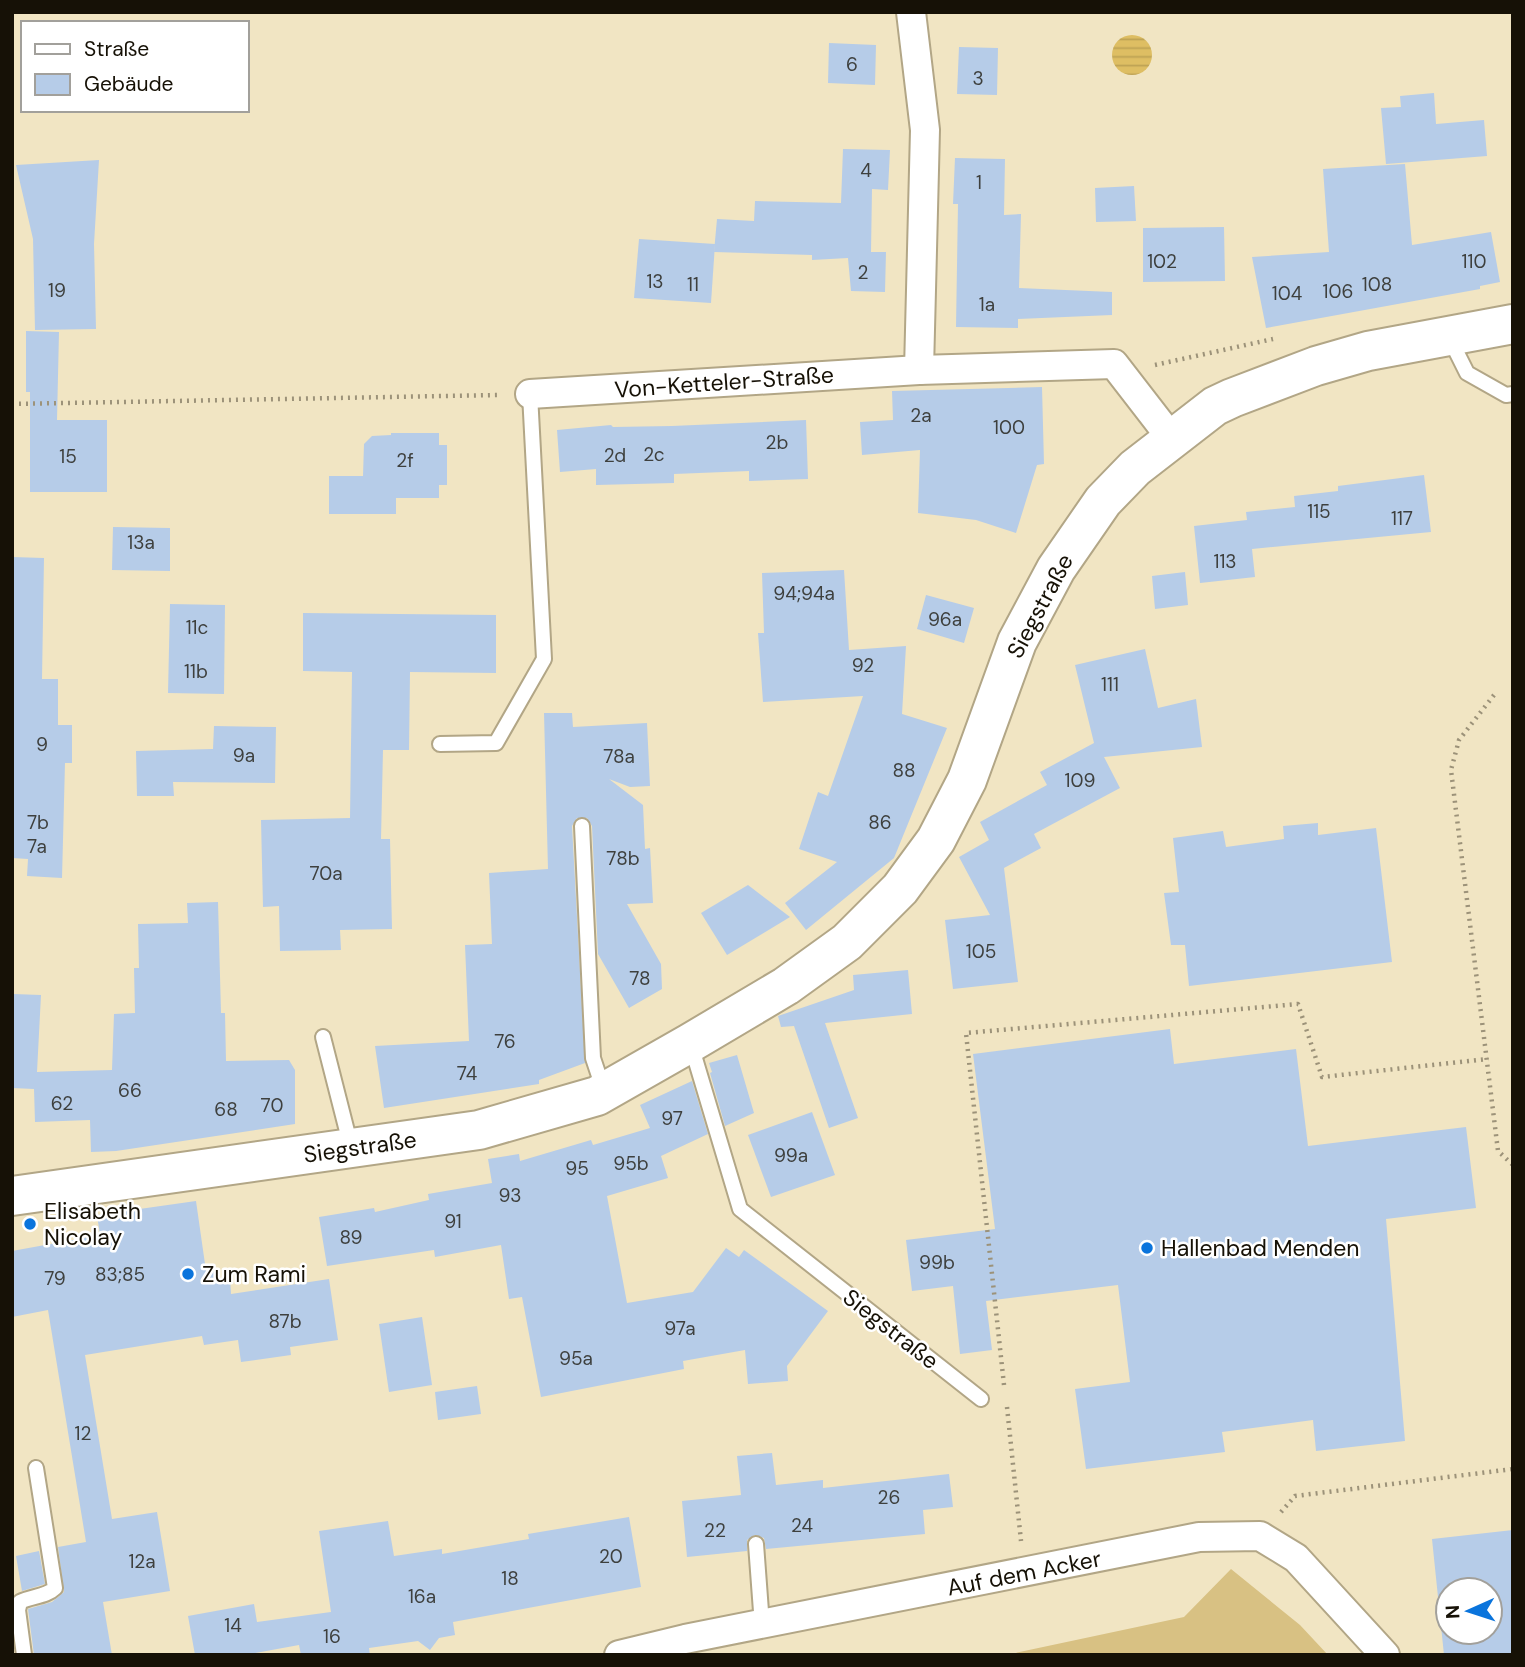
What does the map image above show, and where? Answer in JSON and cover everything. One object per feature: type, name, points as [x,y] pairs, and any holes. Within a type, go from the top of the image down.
[{"type":"main road","name":"Siegstraße","points":[[12,1196],[480,1130],[597,1097],[690,1043],[786,986],[848,942],[900,889],[936,840],[967,780],[1017,642],[1056,569],[1103,501],[1135,468],[1215,406],[1316,366],[1381,348],[1513,324]]},
{"type":"street","points":[[911,12],[925,130],[919,370]]},
{"type":"street","name":"Von-Ketteler-Straße","points":[[530,394],[919,370],[1114,364],[1172,439]]},
{"type":"street","points":[[1260,1536],[1296,1558],[1385,1655]]},
{"type":"street","name":"Auf dem Acker","points":[[619,1655],[1199,1537],[1260,1536]]},
{"type":"lane","points":[[1448,336],[1467,373],[1506,395],[1513,394]]},
{"type":"lane","points":[[440,744],[496,743],[544,659],[530,394]]},
{"type":"lane","points":[[582,826],[593,1058],[604,1092]]},
{"type":"lane","points":[[323,1037],[351,1148]]},
{"type":"lane","name":"Siegstraße","points":[[690,1043],[740,1209],[981,1399]]},
{"type":"lane","points":[[24,1655],[18,1610],[20,1602],[51,1592],[55,1588],[36,1468]]},
{"type":"lane","points":[[756,1544],[762,1625]]},
{"type":"path","points":[[1128,382],[1160,362],[1279,338]]},
{"type":"path","points":[[12,404],[530,394]]},
{"type":"path","points":[[1494,695],[1459,740],[1451,770],[1489,1059],[1498,1151],[1513,1165]]},
{"type":"path","points":[[1025,1574],[966,1033],[1298,1004],[1322,1077],[1489,1059]]},
{"type":"path","points":[[1260,1536],[1295,1496],[1513,1469]]},
{"type":"shaded area","points":[[1132,35],[1146,41],[1152,55],[1146,69],[1132,75],[1118,69],[1112,55],[1118,41]]},
{"type":"shaded area","points":[[1231,1569],[1300,1625],[1328,1655],[1006,1655],[1184,1617]]},
{"type":"building","points":[[829,43],[876,45],[875,85],[828,83]]},
{"type":"building","points":[[959,47],[998,48],[997,95],[957,94]]},
{"type":"building","points":[[1434,93],[1436,124],[1484,120],[1487,156],[1386,164],[1381,108],[1401,107],[1400,96]]},
{"type":"building","points":[[843,149],[890,150],[888,190],[872,189],[871,252],[886,252],[885,292],[851,291],[848,258],[812,260],[812,255],[714,252],[717,219],[754,221],[755,201],[841,203]]},
{"type":"building","points":[[955,158],[1005,159],[1004,215],[1021,214],[1019,288],[1112,292],[1112,315],[1018,319],[1018,328],[956,327],[958,204],[953,204]]},
{"type":"building","points":[[99,160],[94,244],[96,329],[35,330],[33,239],[16,165]]},
{"type":"building","points":[[1405,164],[1412,245],[1491,232],[1500,282],[1480,286],[1480,289],[1266,328],[1252,257],[1329,252],[1323,169]]},
{"type":"building","points":[[1134,186],[1136,221],[1096,222],[1095,188]]},
{"type":"building","points":[[1224,227],[1225,281],[1143,282],[1143,228]]},
{"type":"building","points":[[639,239],[715,244],[711,303],[634,298]]},
{"type":"building","points":[[26,331],[59,332],[57,420],[107,420],[107,492],[30,492],[30,392],[26,392]]},
{"type":"building","points":[[1042,387],[1044,464],[1037,465],[1016,533],[976,520],[918,513],[920,450],[862,455],[860,422],[893,420],[892,391]]},
{"type":"building","points":[[806,420],[808,479],[749,481],[749,471],[674,474],[674,483],[596,485],[596,469],[560,472],[557,430],[611,425],[672,426]]},
{"type":"building","points":[[391,433],[439,433],[439,445],[447,445],[447,485],[439,485],[439,498],[396,498],[396,514],[329,514],[329,476],[363,476],[364,444],[372,436]]},
{"type":"building","points":[[1424,475],[1431,532],[1252,549],[1255,577],[1200,583],[1194,526],[1247,520],[1246,512],[1295,507],[1294,496],[1338,491],[1338,486]]},
{"type":"building","points":[[113,527],[170,528],[170,571],[112,570]]},
{"type":"building","points":[[12,557],[44,558],[42,679],[58,679],[58,725],[72,725],[72,763],[65,763],[62,878],[27,876],[28,859],[12,858]]},
{"type":"building","points":[[844,570],[849,650],[906,646],[902,714],[947,728],[894,858],[806,930],[785,903],[837,862],[799,849],[818,792],[828,796],[863,696],[763,702],[758,633],[764,633],[762,573]]},
{"type":"building","points":[[1185,572],[1188,605],[1155,609],[1152,576]]},
{"type":"building","points":[[926,595],[974,608],[964,643],[917,629]]},
{"type":"building","points":[[170,604],[225,605],[224,694],[168,693]]},
{"type":"building","points":[[303,613],[496,615],[496,673],[410,672],[409,750],[383,750],[381,839],[390,839],[392,929],[340,930],[341,950],[280,951],[279,906],[263,907],[261,820],[350,818],[352,672],[303,671]]},
{"type":"building","points":[[1145,649],[1158,708],[1196,699],[1202,747],[1104,757],[1120,788],[1034,834],[1041,848],[1004,868],[1018,982],[953,989],[945,920],[990,915],[959,857],[989,840],[980,822],[1047,785],[1040,772],[1094,743],[1075,665]]},
{"type":"building","points":[[544,713],[572,713],[573,727],[647,723],[650,786],[630,787],[609,779],[643,805],[645,849],[650,848],[653,903],[627,904],[661,964],[662,989],[629,1008],[598,954],[592,826],[587,818],[577,818],[572,826],[585,1063],[539,1080],[539,1084],[384,1108],[375,1046],[469,1041],[465,945],[492,944],[489,873],[548,869]]},
{"type":"building","points":[[214,726],[276,727],[275,783],[173,782],[174,796],[137,796],[136,751],[213,749]]},
{"type":"building","points":[[1318,823],[1318,835],[1376,828],[1392,962],[1189,986],[1185,945],[1171,945],[1164,893],[1179,892],[1173,838],[1223,831],[1226,847],[1284,839],[1283,826]]},
{"type":"building","points":[[748,885],[790,917],[727,955],[701,913]]},
{"type":"building","points":[[218,902],[221,1013],[225,1013],[226,1061],[289,1060],[295,1070],[295,1124],[116,1151],[91,1152],[90,1120],[35,1122],[34,1089],[12,1088],[13,994],[41,995],[37,1072],[112,1070],[114,1014],[135,1013],[134,968],[139,968],[138,924],[188,923],[187,903]]},
{"type":"building","points":[[908,970],[912,1014],[825,1023],[858,1118],[829,1128],[794,1026],[781,1027],[778,1016],[854,990],[853,975]]},
{"type":"building","name":"Hallenbad Menden","points":[[1170,1029],[1174,1064],[1296,1049],[1308,1146],[1466,1127],[1476,1208],[1386,1219],[1405,1441],[1316,1451],[1313,1420],[1222,1432],[1225,1452],[1086,1469],[1075,1389],[1130,1382],[1118,1285],[986,1301],[992,1350],[960,1354],[953,1286],[912,1291],[906,1240],[995,1229],[973,1054]]},
{"type":"building","points":[[737,1055],[754,1113],[725,1126],[709,1063]]},
{"type":"building","points":[[692,1081],[708,1134],[661,1156],[668,1178],[607,1196],[627,1303],[693,1292],[726,1248],[739,1257],[744,1250],[828,1311],[787,1366],[788,1381],[748,1384],[745,1350],[683,1361],[684,1369],[541,1397],[522,1297],[509,1299],[501,1245],[435,1257],[434,1250],[327,1266],[319,1217],[374,1208],[375,1212],[429,1200],[428,1194],[492,1183],[488,1159],[519,1154],[520,1161],[591,1140],[593,1145],[650,1128],[640,1105]]},
{"type":"building","points":[[812,1112],[835,1175],[771,1197],[748,1135]]},
{"type":"building","points":[[196,1201],[206,1271],[215,1270],[217,1279],[230,1277],[231,1294],[329,1279],[338,1340],[290,1347],[291,1355],[241,1362],[238,1340],[204,1345],[202,1336],[85,1355],[112,1519],[157,1512],[170,1591],[103,1602],[112,1655],[34,1655],[28,1609],[52,1602],[64,1592],[58,1547],[86,1542],[48,1310],[12,1317],[12,1251],[100,1235],[97,1215]]},
{"type":"building","points":[[422,1317],[432,1385],[389,1392],[379,1324]]},
{"type":"building","points":[[477,1386],[481,1414],[438,1420],[435,1392]]},
{"type":"building","points":[[772,1453],[776,1485],[823,1480],[823,1488],[949,1474],[953,1507],[923,1510],[925,1534],[766,1549],[764,1538],[755,1535],[747,1540],[747,1551],[687,1557],[682,1501],[741,1495],[737,1456]]},
{"type":"building","points":[[629,1517],[641,1587],[453,1622],[455,1635],[439,1638],[430,1650],[418,1641],[369,1648],[370,1655],[301,1655],[299,1645],[245,1655],[195,1655],[188,1616],[254,1604],[257,1622],[331,1612],[319,1531],[388,1521],[394,1556],[442,1549],[442,1554],[529,1539],[528,1534]]},
{"type":"building","points":[[1513,1530],[1513,1655],[1444,1655],[1443,1646],[1504,1646],[1504,1576],[1436,1576],[1432,1539]]},
{"type":"building","points":[[39,1551],[45,1584],[22,1591],[16,1556]]},
{"type":"place","name":"Elisabeth Nicolay","points":[[30,1224]]},
{"type":"place","name":"Hallenbad Menden","points":[[1147,1248]]},
{"type":"place","name":"Zum Rami","points":[[188,1274]]}]
